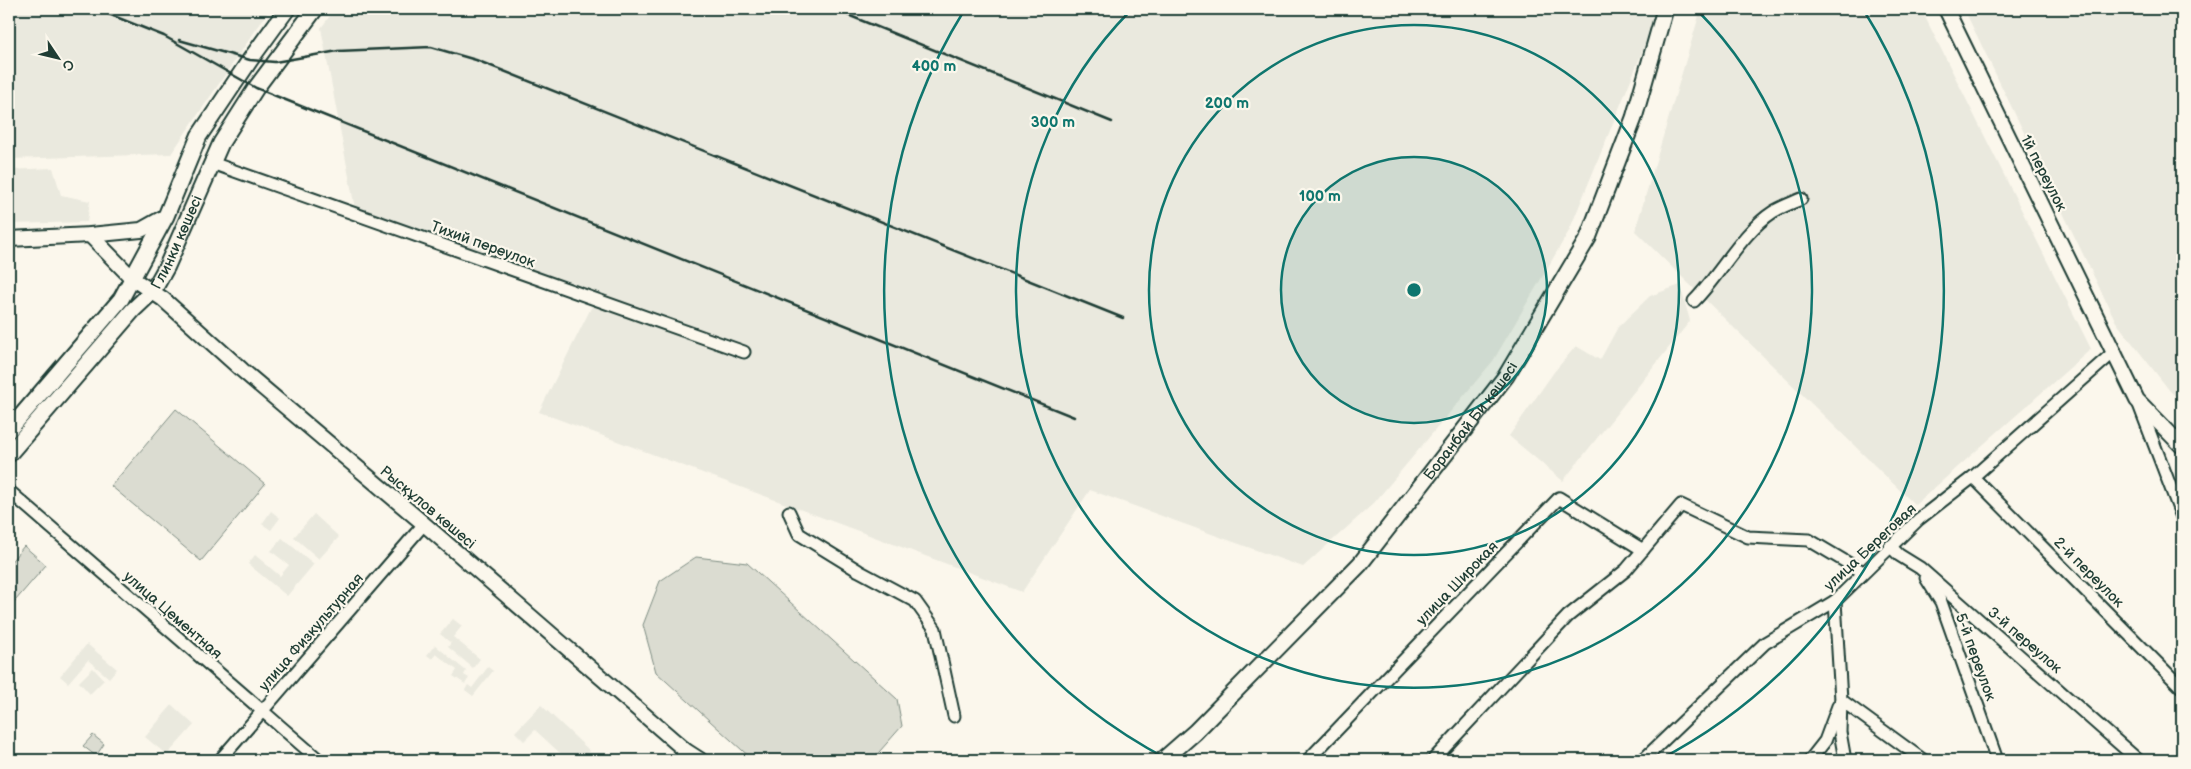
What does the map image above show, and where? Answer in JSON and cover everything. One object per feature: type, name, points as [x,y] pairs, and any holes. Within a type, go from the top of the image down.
[{"type":"main road","name":"Глинки көшесі","points":[[9,430],[121,299],[166,216],[199,136],[287,9]]},
{"type":"main road","name":"Глинки көшесі","points":[[9,454],[133,310],[153,291],[167,266],[225,136],[256,88],[315,9]]},
{"type":"main road","name":"Боранбай Би көшесі","points":[[1163,760],[1195,732],[1360,564],[1506,376],[1588,238],[1634,118],[1665,9]]},
{"type":"street","name":"1й переулок","points":[[1946,9],[1994,111],[2115,351],[2137,400]]},
{"type":"street","points":[[206,127],[225,136]]},
{"type":"street","name":"Тихий переулок","points":[[212,163],[744,352]]},
{"type":"street","points":[[1694,301],[1707,288],[1744,238],[1773,212],[1801,199]]},
{"type":"street","points":[[9,239],[90,235],[141,230],[166,216]]},
{"type":"street","name":"Рысқұлов көшесі","points":[[90,235],[133,279],[153,291],[242,370],[424,524],[682,756],[700,760]]},
{"type":"street","name":"улица Береговая","points":[[1643,760],[1766,643],[1835,601],[1919,519],[1974,477],[2115,351]]},
{"type":"street","points":[[2137,400],[2182,446]]},
{"type":"street","points":[[2137,400],[2182,517]]},
{"type":"street","name":"2-й переулок","points":[[1974,477],[2182,688]]},
{"type":"street","name":"улица Цементная","points":[[9,491],[319,760]]},
{"type":"street","name":"улица Широкая","points":[[1308,760],[1559,498],[1643,550]]},
{"type":"street","points":[[1433,760],[1568,616],[1626,570],[1681,505],[1748,537],[1809,540],[1864,572]]},
{"type":"street","points":[[789,512],[799,534],[859,571],[915,601],[935,629],[954,716]]},
{"type":"street","name":"улица Физкультурная","points":[[220,760],[424,524]]},
{"type":"street","name":"3-й переулок","points":[[1890,546],[1899,555],[1920,568],[2138,760]]},
{"type":"street","name":"5-й переулок","points":[[1920,568],[1941,602],[1997,760]]},
{"type":"street","points":[[1835,601],[1841,700],[1840,732],[1845,760]]},
{"type":"street","points":[[1810,760],[1825,741],[1841,700]]},
{"type":"street","points":[[1841,700],[1923,760]]},
{"type":"shaded area","points":[[9,9],[270,9],[171,154],[9,159]]},
{"type":"shaded area","points":[[335,9],[1639,9],[1656,18],[1569,231],[1493,361],[1374,503],[1303,567],[1090,490],[1022,592],[539,412],[593,304],[356,214],[321,28]]},
{"type":"shaded area","points":[[1701,9],[1921,9],[2091,349],[1915,505],[1635,231]]},
{"type":"shaded area","points":[[1964,9],[2182,9],[2182,402],[2170,391],[2116,322]]},
{"type":"shaded area","points":[[53,168],[61,195],[90,201],[87,222],[9,224],[9,170]]},
{"type":"shaded area","points":[[1680,285],[1690,321],[1563,481],[1509,436],[1554,372],[1576,346],[1600,360],[1618,327],[1650,296]]},
{"type":"shaded area","points":[[176,409],[265,484],[201,561],[111,486]]},
{"type":"shaded area","points":[[271,511],[280,518],[271,530],[262,524]]},
{"type":"shaded area","points":[[314,514],[339,537],[319,559],[294,537]]},
{"type":"shaded area","points":[[282,538],[314,564],[287,596],[248,564],[255,555],[280,576],[289,565],[271,551]]},
{"type":"shaded area","points":[[24,546],[46,565],[9,608],[9,564]]},
{"type":"shaded area","points":[[696,557],[747,563],[897,699],[902,726],[872,760],[753,760],[656,672],[643,625],[660,581]]},
{"type":"shaded area","points":[[453,619],[462,626],[453,637],[480,659],[473,668],[448,647],[451,643],[440,634]]},
{"type":"shaded area","points":[[87,644],[117,669],[109,678],[88,660],[68,683],[60,676]]},
{"type":"shaded area","points":[[435,645],[466,671],[464,675],[469,678],[465,684],[453,676],[457,670],[436,654],[432,659],[427,655]]},
{"type":"shaded area","points":[[488,667],[493,671],[473,696],[465,690],[468,685],[472,688]]},
{"type":"shaded area","points":[[93,668],[104,680],[90,694],[79,682]]},
{"type":"shaded area","points":[[172,705],[194,725],[167,755],[145,737]]},
{"type":"shaded area","points":[[541,705],[590,751],[581,760],[556,760],[561,754],[535,730],[524,741],[515,732]]},
{"type":"shaded area","points":[[93,735],[104,744],[96,756],[83,746]]},
{"type":"railway","points":[[96,9],[164,36],[256,88],[1074,417]]},
{"type":"railway","points":[[833,9],[1112,122]]},
{"type":"railway","points":[[179,40],[250,60],[275,62],[338,51],[431,47],[476,60],[1123,318]]}]
